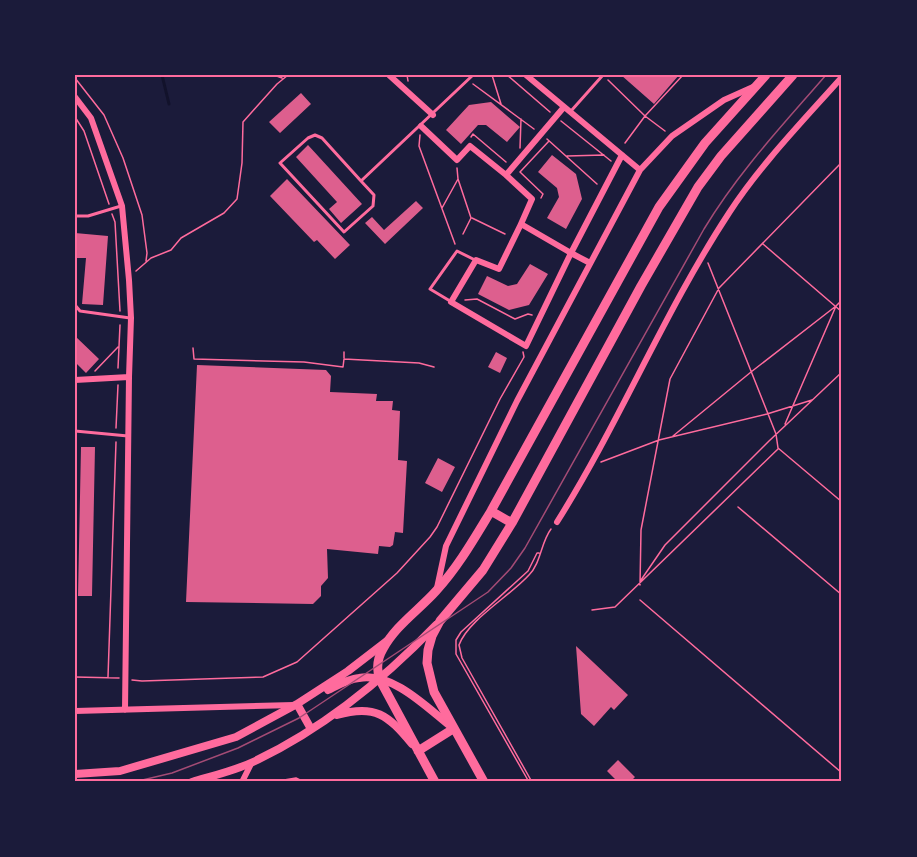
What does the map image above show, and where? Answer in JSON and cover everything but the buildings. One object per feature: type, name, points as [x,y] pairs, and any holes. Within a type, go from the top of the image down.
[{"type":"main road","points":[[297,704],[348,671],[392,636],[436,591],[463,557],[491,511],[659,207],[705,143],[764,75]]},
{"type":"main road","points":[[192,782],[251,763],[330,717],[380,680],[440,621],[483,570],[512,523],[641,286],[693,196],[721,156],[793,75]]},
{"type":"main road","points":[[491,511],[512,523]]},
{"type":"main road","points":[[440,621],[429,645],[428,669],[434,692],[484,782]]},
{"type":"main road","points":[[392,636],[378,662],[380,680],[435,782]]},
{"type":"main road","points":[[75,774],[120,771],[236,737],[297,704],[352,679],[366,677],[380,680],[405,692],[453,729]]},
{"type":"main road","points":[[297,704],[311,729]]},
{"type":"main road","points":[[330,717],[358,710],[375,712],[392,722],[418,751]]},
{"type":"main road","points":[[418,751],[453,729]]},
{"type":"street","points":[[389,75],[433,115]]},
{"type":"street","points":[[526,75],[640,170]]},
{"type":"street","points":[[557,522],[590,466],[654,343],[704,254],[751,182],[842,77]]},
{"type":"street","points":[[436,591],[446,546],[517,401],[640,170],[672,136],[724,100],[757,85]]},
{"type":"street","points":[[76,100],[91,118],[122,206],[129,280],[131,318],[125,710]]},
{"type":"street","points":[[507,175],[567,110]]},
{"type":"street","points":[[421,126],[457,160],[470,146],[507,175],[532,199],[499,269],[476,260],[451,302],[526,346],[622,155]]},
{"type":"street","points":[[521,224],[590,263]]},
{"type":"street","points":[[75,380],[129,377]]},
{"type":"street","points":[[75,711],[297,704]]},
{"type":"street","points":[[242,782],[251,763]]},
{"type":"lane","points":[[361,181],[473,75]]},
{"type":"lane","points":[[567,110],[603,75]]},
{"type":"lane","points":[[836,84],[842,90]]},
{"type":"lane","points":[[315,135],[322,138],[361,181],[374,195],[372,206],[344,232],[280,163],[308,138],[315,135]]},
{"type":"lane","points":[[75,216],[88,216],[122,206]]},
{"type":"lane","points":[[451,302],[430,289],[457,251],[476,260]]},
{"type":"lane","points":[[75,305],[80,311],[131,318]]},
{"type":"lane","points":[[75,431],[128,436]]},
{"type":"path","points":[[274,75],[284,78]]},
{"type":"path","points":[[119,291],[146,262],[171,250],[181,238],[224,213],[237,199],[242,163],[243,122],[288,75]]},
{"type":"path","points":[[492,75],[501,105]]},
{"type":"path","points":[[603,75],[645,116],[672,136]]},
{"type":"path","points":[[625,143],[645,116],[683,75]]},
{"type":"path","points":[[75,78],[104,115],[123,158],[142,215],[146,262]]},
{"type":"path","points":[[75,117],[84,131],[102,177],[115,222],[120,318],[108,678]]},
{"type":"path","points":[[421,126],[419,146],[457,251]]},
{"type":"path","points":[[538,203],[543,194],[520,172],[549,141]]},
{"type":"path","points":[[566,156],[604,155]]},
{"type":"path","points":[[457,160],[458,178],[471,218],[463,234]]},
{"type":"path","points":[[640,585],[641,530],[670,379],[719,288],[842,162]]},
{"type":"path","points":[[442,208],[458,178]]},
{"type":"path","points":[[471,218],[514,238]]},
{"type":"path","points":[[763,244],[842,312]]},
{"type":"path","points":[[704,254],[776,434],[778,448],[842,502]]},
{"type":"path","points":[[465,300],[477,299],[515,319],[528,314],[532,315]]},
{"type":"path","points":[[673,437],[842,300]]},
{"type":"path","points":[[785,426],[836,306]]},
{"type":"path","points":[[93,374],[119,346]]},
{"type":"path","points":[[193,348],[194,359],[295,362],[343,367],[344,352]]},
{"type":"path","points":[[344,359],[419,363],[434,367]]},
{"type":"path","points":[[640,580],[665,545],[842,372]]},
{"type":"path","points":[[590,466],[659,440],[768,414],[813,400]]},
{"type":"path","points":[[592,610],[615,607],[778,448]]},
{"type":"path","points":[[738,507],[842,595]]},
{"type":"path","points":[[531,782],[459,650],[462,636],[468,629],[531,573],[546,536],[557,522]]},
{"type":"path","points":[[75,677],[142,681],[263,677],[297,662],[398,573],[430,537]]},
{"type":"path","points":[[531,782],[456,654],[455,647],[461,632],[528,571],[537,553],[540,554]]},
{"type":"path","points":[[640,600],[842,773]]},
{"type":"path","points":[[272,782],[296,778],[304,782]]},
{"type":"waterway","points":[[162,75],[169,104]]},
{"type":"tram line","points":[[134,782],[172,773],[238,748],[299,718],[488,592],[511,568],[525,548],[717,208],[762,149],[826,75]]}]
